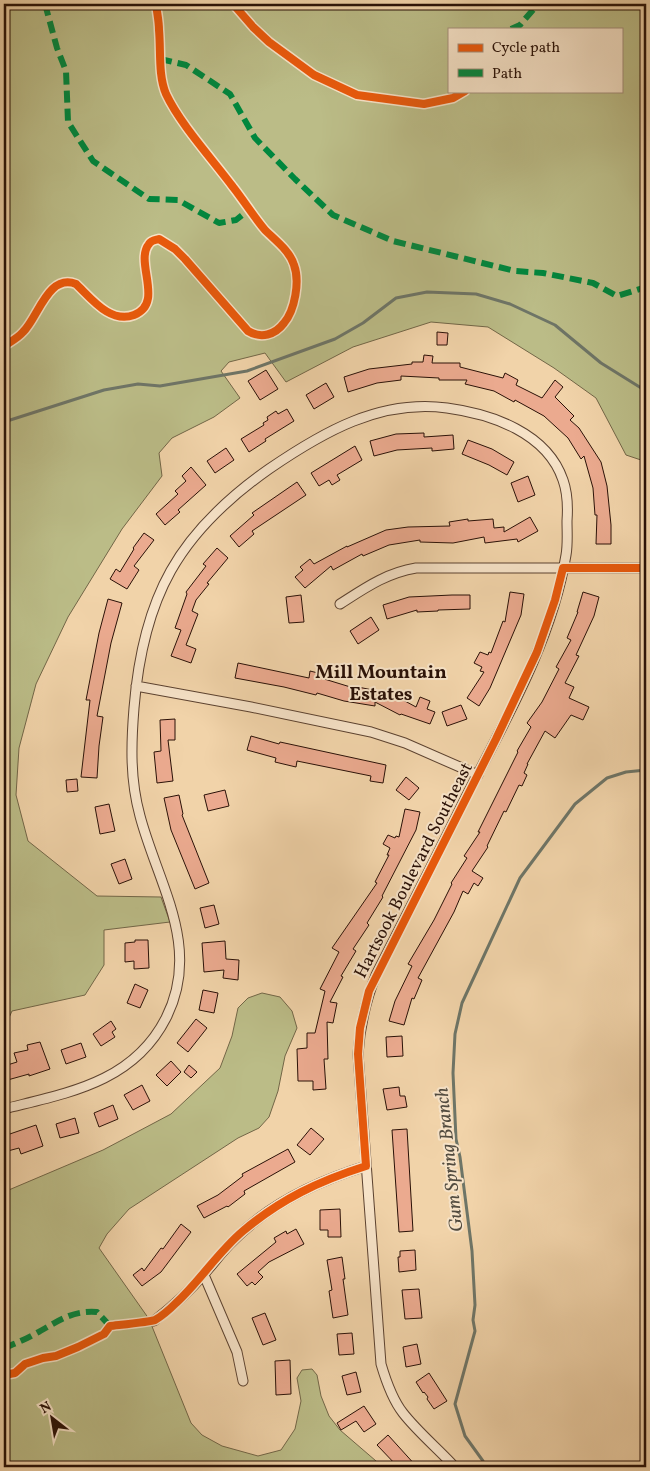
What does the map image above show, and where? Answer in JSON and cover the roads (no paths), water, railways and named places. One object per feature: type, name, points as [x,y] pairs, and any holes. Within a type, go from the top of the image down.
[{"type":"street","name":"Hartsook Boulevard Southeast","points":[[4,1109],[76,1091],[106,1079],[123,1068],[152,1040],[165,1021],[174,998],[180,968],[178,928],[138,810],[131,754],[136,686],[144,637],[160,590],[177,558],[191,539],[212,515],[236,493],[304,446],[340,426],[382,411],[430,406],[462,411],[501,422],[521,432],[543,447],[560,472],[568,501],[566,552],[555,600],[538,652],[376,976],[363,1012],[358,1054],[381,1364],[393,1398],[403,1413],[452,1464]]},
{"type":"street","points":[[340,604],[375,581],[390,574],[416,568],[646,568]]},
{"type":"street","points":[[136,686],[371,732],[405,743],[478,775]]},
{"type":"street","points":[[154,1321],[186,1294],[238,1236],[263,1215],[310,1186],[366,1166]]},
{"type":"street","points":[[204,1275],[237,1352],[242,1381]]},
{"type":"waterway","points":[[4,422],[104,390],[138,384],[160,386],[247,371],[335,339],[363,323],[396,298],[427,292],[476,294],[510,304],[555,325],[601,363],[646,391]]},
{"type":"waterway","name":"Gum Spring Branch","points":[[483,1467],[483,1461],[465,1436],[455,1404],[475,1331],[473,1320],[475,1305],[472,1251],[456,1139],[453,1073],[455,1034],[462,1003],[520,878],[575,804],[607,778],[626,772],[646,770]]},
{"type":"district","name":"Mill Mountain Estates","points":[[381,682]]}]
